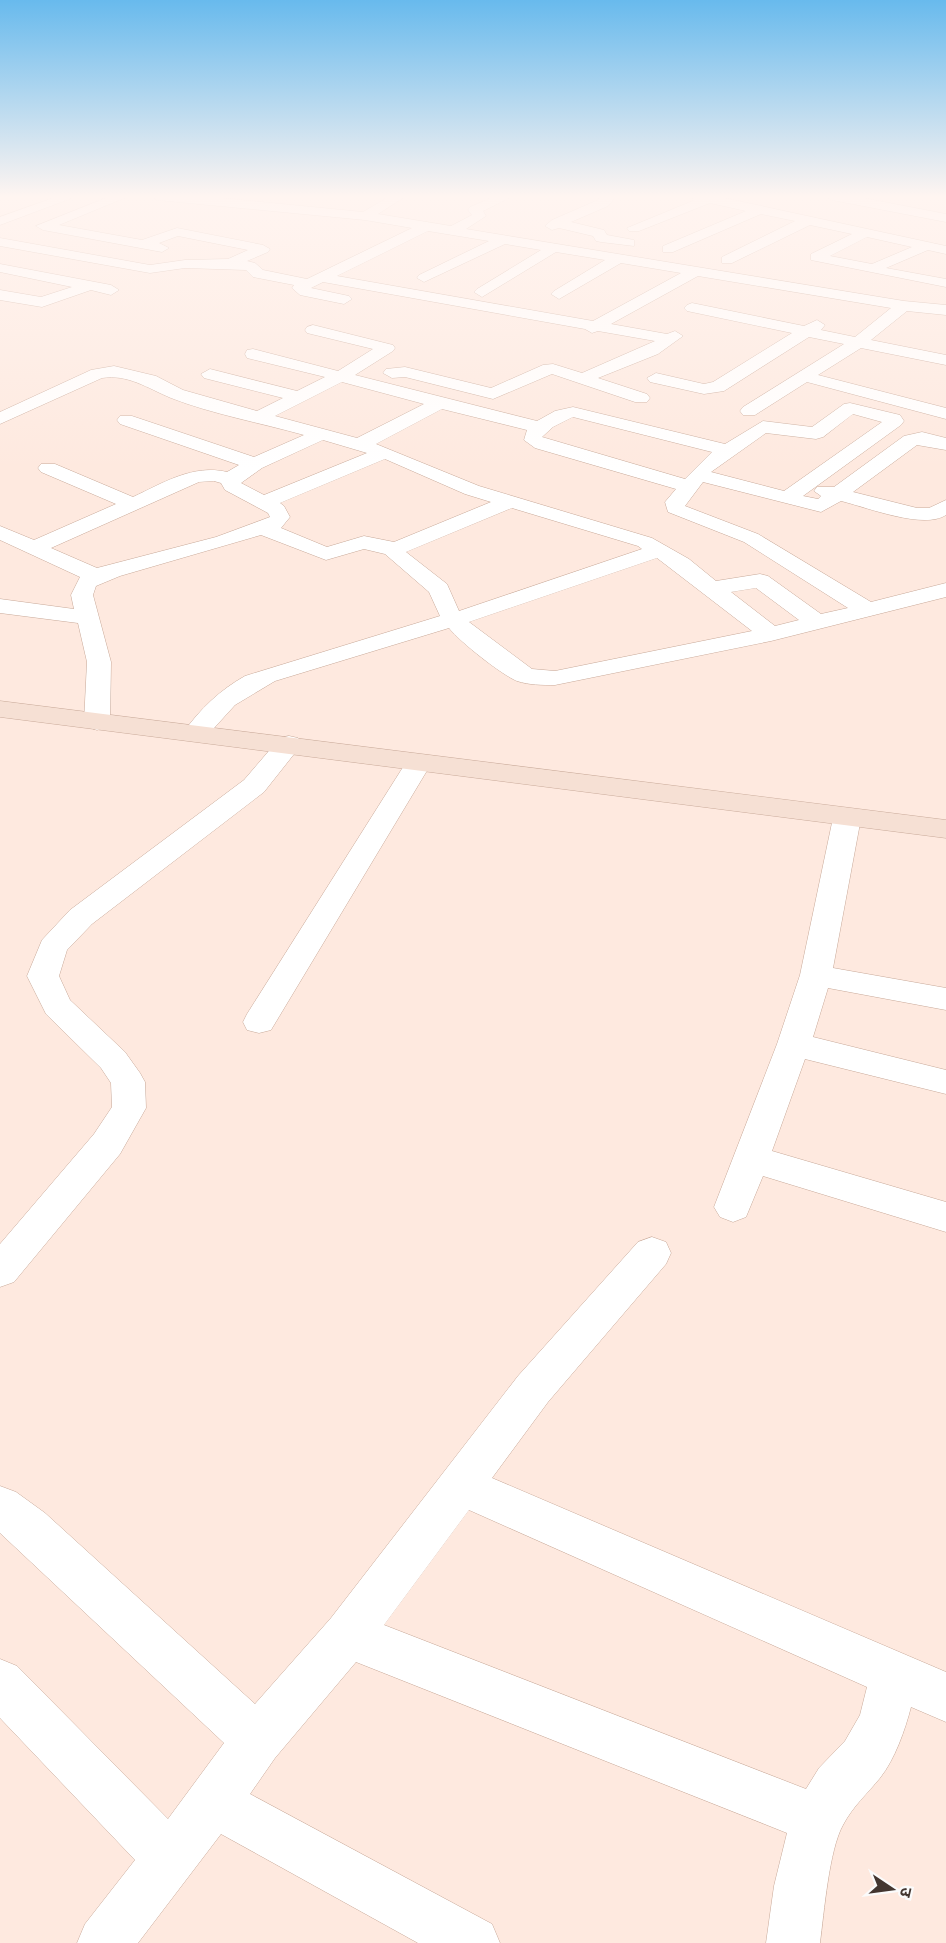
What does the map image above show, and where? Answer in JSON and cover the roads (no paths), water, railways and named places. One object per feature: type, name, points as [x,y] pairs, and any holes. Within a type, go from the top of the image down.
[{"type":"street","points":[[0,295],[42,302],[88,287]]},
{"type":"street","points":[[94,287],[111,290]]},
{"type":"street","points":[[304,287],[300,290],[359,301]]},
{"type":"street","points":[[355,287],[598,325],[669,339]]},
{"type":"street","points":[[482,292],[491,287]]},
{"type":"street","points":[[559,294],[571,287]]},
{"type":"street","points":[[564,336],[598,325],[668,287]]},
{"type":"street","points":[[791,287],[904,306],[946,310]]},
{"type":"street","points":[[889,287],[946,296]]},
{"type":"street","points":[[656,378],[711,389],[807,333],[853,297]]},
{"type":"street","points":[[749,411],[857,342],[904,306]]},
{"type":"street","points":[[692,308],[946,360]]},
{"type":"street","points":[[477,320],[494,309]]},
{"type":"street","points":[[708,328],[789,344]]},
{"type":"street","points":[[260,417],[343,375],[387,348],[313,330]]},
{"type":"street","points":[[584,378],[643,354],[685,330]]},
{"type":"street","points":[[253,354],[343,375],[438,404],[540,427]]},
{"type":"street","points":[[367,383],[399,372],[493,394],[548,369],[584,378],[641,398]]},
{"type":"street","points":[[0,419],[106,371],[144,378],[177,394],[385,452],[472,490],[619,532],[660,550],[771,634]]},
{"type":"street","points":[[210,374],[300,397]]},
{"type":"street","points":[[803,376],[946,414]]},
{"type":"street","points":[[359,445],[438,404]]},
{"type":"street","points":[[787,498],[895,421],[894,419],[850,408],[816,433],[763,427],[726,450],[693,481],[675,502],[675,508],[681,512],[751,538],[868,610]]},
{"type":"street","points":[[726,450],[579,413],[565,413],[540,427],[533,434],[533,440],[542,444],[693,481],[821,506],[910,440],[922,438],[946,444]]},
{"type":"street","points":[[126,420],[255,464]]},
{"type":"street","points":[[35,548],[196,476],[214,475],[230,479],[255,464],[322,434]]},
{"type":"street","points":[[263,503],[385,452]]},
{"type":"street","points":[[48,468],[133,504]]},
{"type":"street","points":[[97,722],[99,662],[82,595],[86,584],[96,576],[276,523],[280,517],[277,510],[232,486],[230,479]]},
{"type":"street","points":[[805,486],[917,514],[934,514],[946,506]]},
{"type":"street","points":[[653,496],[675,502]]},
{"type":"street","points":[[265,528],[326,554],[364,542],[385,548],[397,548],[510,502]]},
{"type":"street","points":[[0,532],[96,576]]},
{"type":"street","points":[[397,548],[395,553],[399,559],[439,589],[453,621],[465,633],[524,675],[538,678],[555,678],[771,634],[946,590]]},
{"type":"street","points":[[196,733],[223,699],[239,687],[266,676],[453,621],[660,550]]},
{"type":"street","points":[[712,588],[760,581],[818,622]]},
{"type":"street","points":[[0,606],[88,618]]},
{"type":"street","points":[[0,710],[289,744],[418,764],[946,829]]},
{"type":"street","points":[[0,1271],[107,1144],[129,1108],[128,1082],[113,1060],[57,1006],[43,976],[53,947],[81,918],[254,786],[289,744]]},
{"type":"street","points":[[259,1022],[418,764]]},
{"type":"street","points":[[733,1207],[794,1044],[816,975],[847,818]]},
{"type":"street","points":[[816,975],[946,999]]},
{"type":"street","points":[[794,1044],[946,1082]]},
{"type":"street","points":[[751,1159],[946,1217]]},
{"type":"street","points":[[104,1943],[214,1802],[257,1740],[348,1635],[533,1389],[652,1253]]},
{"type":"street","points":[[460,1485],[946,1697]]},
{"type":"street","points":[[0,1507],[45,1543],[257,1740]]},
{"type":"street","points":[[348,1635],[817,1819]]},
{"type":"street","points":[[793,1943],[801,1886],[817,1819],[837,1786],[863,1759],[882,1724],[895,1675]]},
{"type":"street","points":[[0,1683],[170,1858]]},
{"type":"street","points":[[214,1802],[473,1943]]}]
